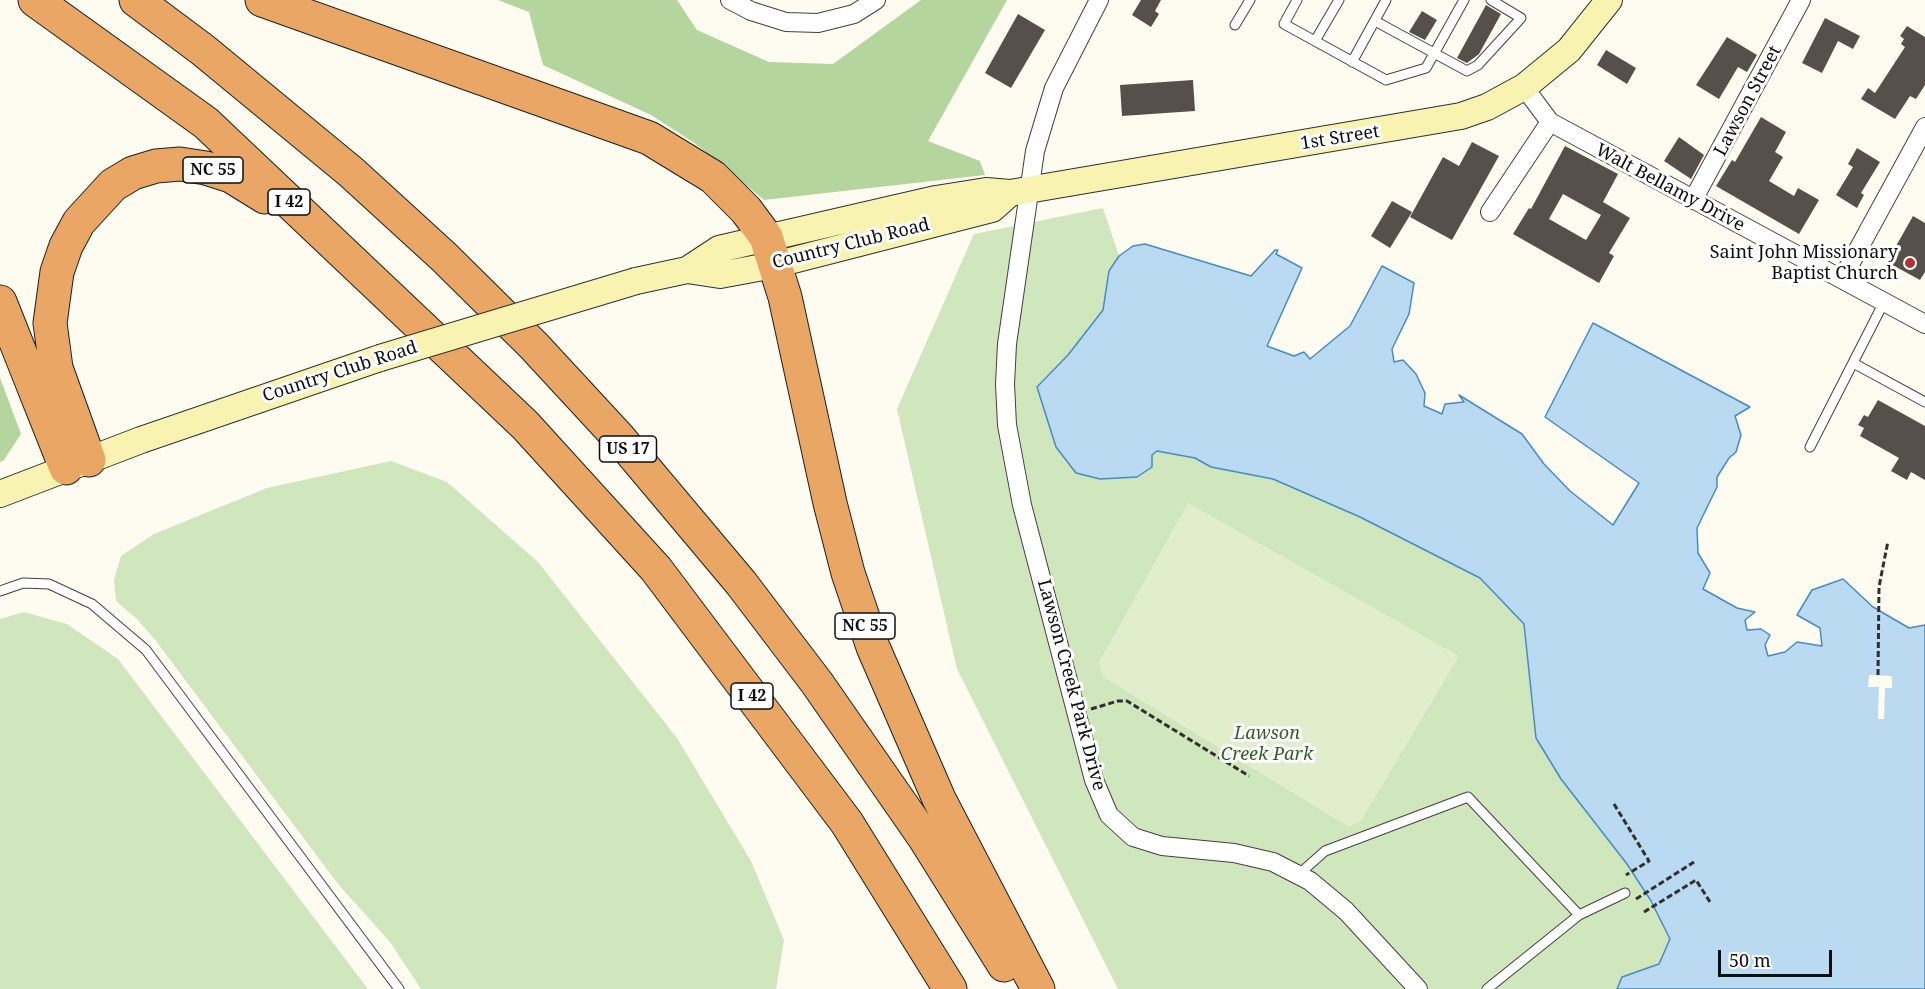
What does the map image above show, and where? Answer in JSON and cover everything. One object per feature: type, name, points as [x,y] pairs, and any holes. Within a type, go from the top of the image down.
[{"type":"highway","name":"I 42","points":[[36,0],[206,123],[525,425],[656,569],[847,823],[950,989]]},
{"type":"highway","name":"US 17","points":[[136,0],[203,50],[351,172],[444,257],[534,346],[620,439],[741,583],[818,683],[924,837],[1019,989]]},
{"type":"highway","points":[[262,0],[649,138],[712,177],[746,210],[770,251]]},
{"type":"highway","name":"NC 55","points":[[78,464],[52,346],[52,298],[57,272],[66,246],[95,202],[113,185],[133,173],[156,166],[180,164],[206,168],[231,176],[255,190],[329,248],[441,352],[525,425]]},
{"type":"highway","name":"NC 55","points":[[770,251],[793,331],[848,573],[873,647],[934,789],[1038,989]]},
{"type":"highway","points":[[0,302],[78,464]]},
{"type":"main road","name":"1st Street","points":[[1019,191],[1440,121],[1487,107],[1524,87],[1569,50],[1609,0]]},
{"type":"main road","name":"Country Club Road","points":[[0,494],[78,464],[380,358],[636,281],[687,270],[720,275],[770,251],[992,208],[1019,191]]},
{"type":"street","points":[[730,0],[751,11],[786,22],[818,23],[854,14],[876,0]]},
{"type":"street","name":"Lawson Street","points":[[1693,200],[1801,0]]},
{"type":"street","name":"Lawson Creek Park Drive","points":[[1093,2],[1054,88],[1019,191],[1007,344],[1007,425],[1022,505],[1094,780],[1109,815],[1133,837],[1162,846],[1234,853],[1273,862],[1310,881],[1346,911],[1418,989]]},
{"type":"street","name":"Walt Bellamy Drive","points":[[1524,87],[1550,123],[1925,324]]},
{"type":"street","points":[[1490,212],[1550,123]]},
{"type":"street","points":[[1842,279],[1925,127]]},
{"type":"lane","points":[[1235,25],[1250,0]]},
{"type":"lane","points":[[1297,0],[1284,24],[1386,80],[1426,68],[1464,0]]},
{"type":"lane","points":[[1315,41],[1339,0]]},
{"type":"lane","points":[[1352,62],[1386,0]]},
{"type":"lane","points":[[1375,21],[1467,70],[1478,65],[1521,18],[1491,0]]},
{"type":"lane","points":[[1810,447],[1855,364],[1884,302]]},
{"type":"lane","points":[[1855,364],[1925,402]]},
{"type":"lane","points":[[0,591],[23,583],[49,584],[92,604],[146,650],[399,989]]},
{"type":"lane","points":[[1298,874],[1324,851],[1468,797],[1579,915]]},
{"type":"lane","points":[[1487,989],[1579,915],[1625,893]]},
{"type":"path","points":[[1878,675],[1879,587],[1888,541]]},
{"type":"path","points":[[1077,713],[1118,701],[1127,701],[1249,776]]},
{"type":"path","points":[[1614,804],[1648,861],[1626,875]]},
{"type":"path","points":[[1635,900],[1694,862]]},
{"type":"path","points":[[1644,912],[1696,880],[1710,902]]},
{"type":"green space","points":[[498,0],[677,0],[697,30],[769,62],[833,64],[921,0],[1007,0],[928,141],[980,161],[985,175],[764,200],[696,144],[651,115],[543,65],[529,12]]},
{"type":"green space","name":"Lawson Creek Park","points":[[1103,208],[1119,256],[1109,271],[1103,310],[1068,355],[1037,387],[1152,455],[1157,451],[1195,458],[1211,467],[1273,479],[1360,517],[1480,578],[1524,624],[1536,738],[1561,779],[1627,864],[1664,925],[1670,939],[1659,964],[1622,977],[1617,989],[1118,989],[957,669],[897,409],[974,234]]},
{"type":"green space","points":[[0,378],[21,434],[4,460],[0,462]]},
{"type":"green space","points":[[391,461],[447,482],[538,562],[677,738],[751,861],[784,940],[776,989],[421,989],[390,942],[338,884],[156,641],[136,618],[116,601],[114,580],[121,556],[154,534],[267,488]]},
{"type":"green space","points":[[1188,503],[1459,656],[1361,821],[1349,827],[1103,677],[1099,662]]},
{"type":"green space","points":[[24,612],[67,624],[118,659],[368,989],[0,989],[0,619]]},
{"type":"water","points":[[1145,244],[1251,276],[1275,250],[1278,250],[1276,254],[1302,268],[1267,346],[1294,356],[1304,352],[1310,359],[1350,326],[1382,266],[1414,283],[1409,314],[1392,349],[1394,362],[1403,360],[1416,374],[1425,393],[1424,406],[1442,414],[1445,404],[1464,402],[1459,395],[1522,434],[1544,464],[1570,491],[1613,525],[1639,483],[1545,417],[1593,323],[1750,407],[1735,416],[1741,435],[1736,452],[1729,458],[1717,477],[1717,487],[1697,528],[1698,553],[1710,573],[1703,589],[1737,608],[1755,612],[1745,620],[1747,630],[1761,629],[1770,635],[1765,645],[1768,656],[1785,652],[1797,642],[1822,646],[1820,628],[1797,615],[1812,590],[1843,579],[1873,607],[1909,628],[1925,625],[1925,989],[1617,989],[1622,977],[1659,964],[1670,939],[1651,901],[1627,864],[1561,779],[1536,738],[1524,624],[1480,578],[1360,517],[1273,479],[1211,467],[1195,458],[1157,451],[1152,455],[1152,467],[1137,477],[1100,479],[1076,473],[1056,447],[1037,387],[1068,355],[1103,310],[1109,271],[1119,256],[1133,246]]},
{"type":"pier","points":[[1869,675],[1892,676],[1892,688],[1885,688],[1884,719],[1878,719],[1879,687],[1868,687]]},
{"type":"building","points":[[1141,0],[1161,0],[1155,11],[1159,14],[1151,27],[1132,15]]},
{"type":"building","points":[[1486,5],[1501,14],[1479,54],[1467,63],[1457,58]]},
{"type":"building","points":[[1422,11],[1437,20],[1425,40],[1409,32]]},
{"type":"building","points":[[1018,14],[1045,30],[1011,88],[985,73]]},
{"type":"building","points":[[1825,18],[1860,36],[1853,49],[1838,41],[1822,73],[1802,63]]},
{"type":"building","points":[[1907,26],[1925,37],[1925,85],[1916,99],[1910,96],[1895,119],[1861,99],[1868,88],[1875,93],[1905,47],[1901,44],[1904,39],[1900,36]]},
{"type":"building","points":[[1727,37],[1757,55],[1747,72],[1738,67],[1719,99],[1696,85]]},
{"type":"building","points":[[1606,50],[1636,68],[1627,84],[1597,65]]},
{"type":"building","points":[[1193,80],[1195,111],[1122,116],[1120,85]]},
{"type":"building","points":[[1761,117],[1786,132],[1775,152],[1783,157],[1769,181],[1794,196],[1798,188],[1819,200],[1799,234],[1716,186],[1732,160],[1735,162]]},
{"type":"building","points":[[1679,137],[1704,155],[1691,179],[1664,161]]},
{"type":"building","points":[[1472,142],[1499,156],[1452,240],[1410,217],[1443,157],[1459,166]]},
{"type":"building","points":[[1565,146],[1618,174],[1603,202],[1630,218],[1609,253],[1614,256],[1599,283],[1513,234],[1529,208],[1531,209]],"holes":[[[1563,194],[1601,215],[1586,240],[1549,219]]]},
{"type":"building","points":[[1857,148],[1880,162],[1861,193],[1864,195],[1857,208],[1836,195],[1853,167],[1848,164]]},
{"type":"building","points":[[1392,201],[1412,212],[1390,248],[1371,236]]},
{"type":"building","points":[[1913,216],[1925,223],[1925,272],[1920,280],[1887,262]]},
{"type":"building","points":[[1878,400],[1925,426],[1925,480],[1911,472],[1907,480],[1891,471],[1899,458],[1860,436],[1864,428],[1858,425],[1864,415],[1868,417]]},
{"type":"place","name":"Saint John Missionary Baptist Church","points":[[1910,263]]}]
